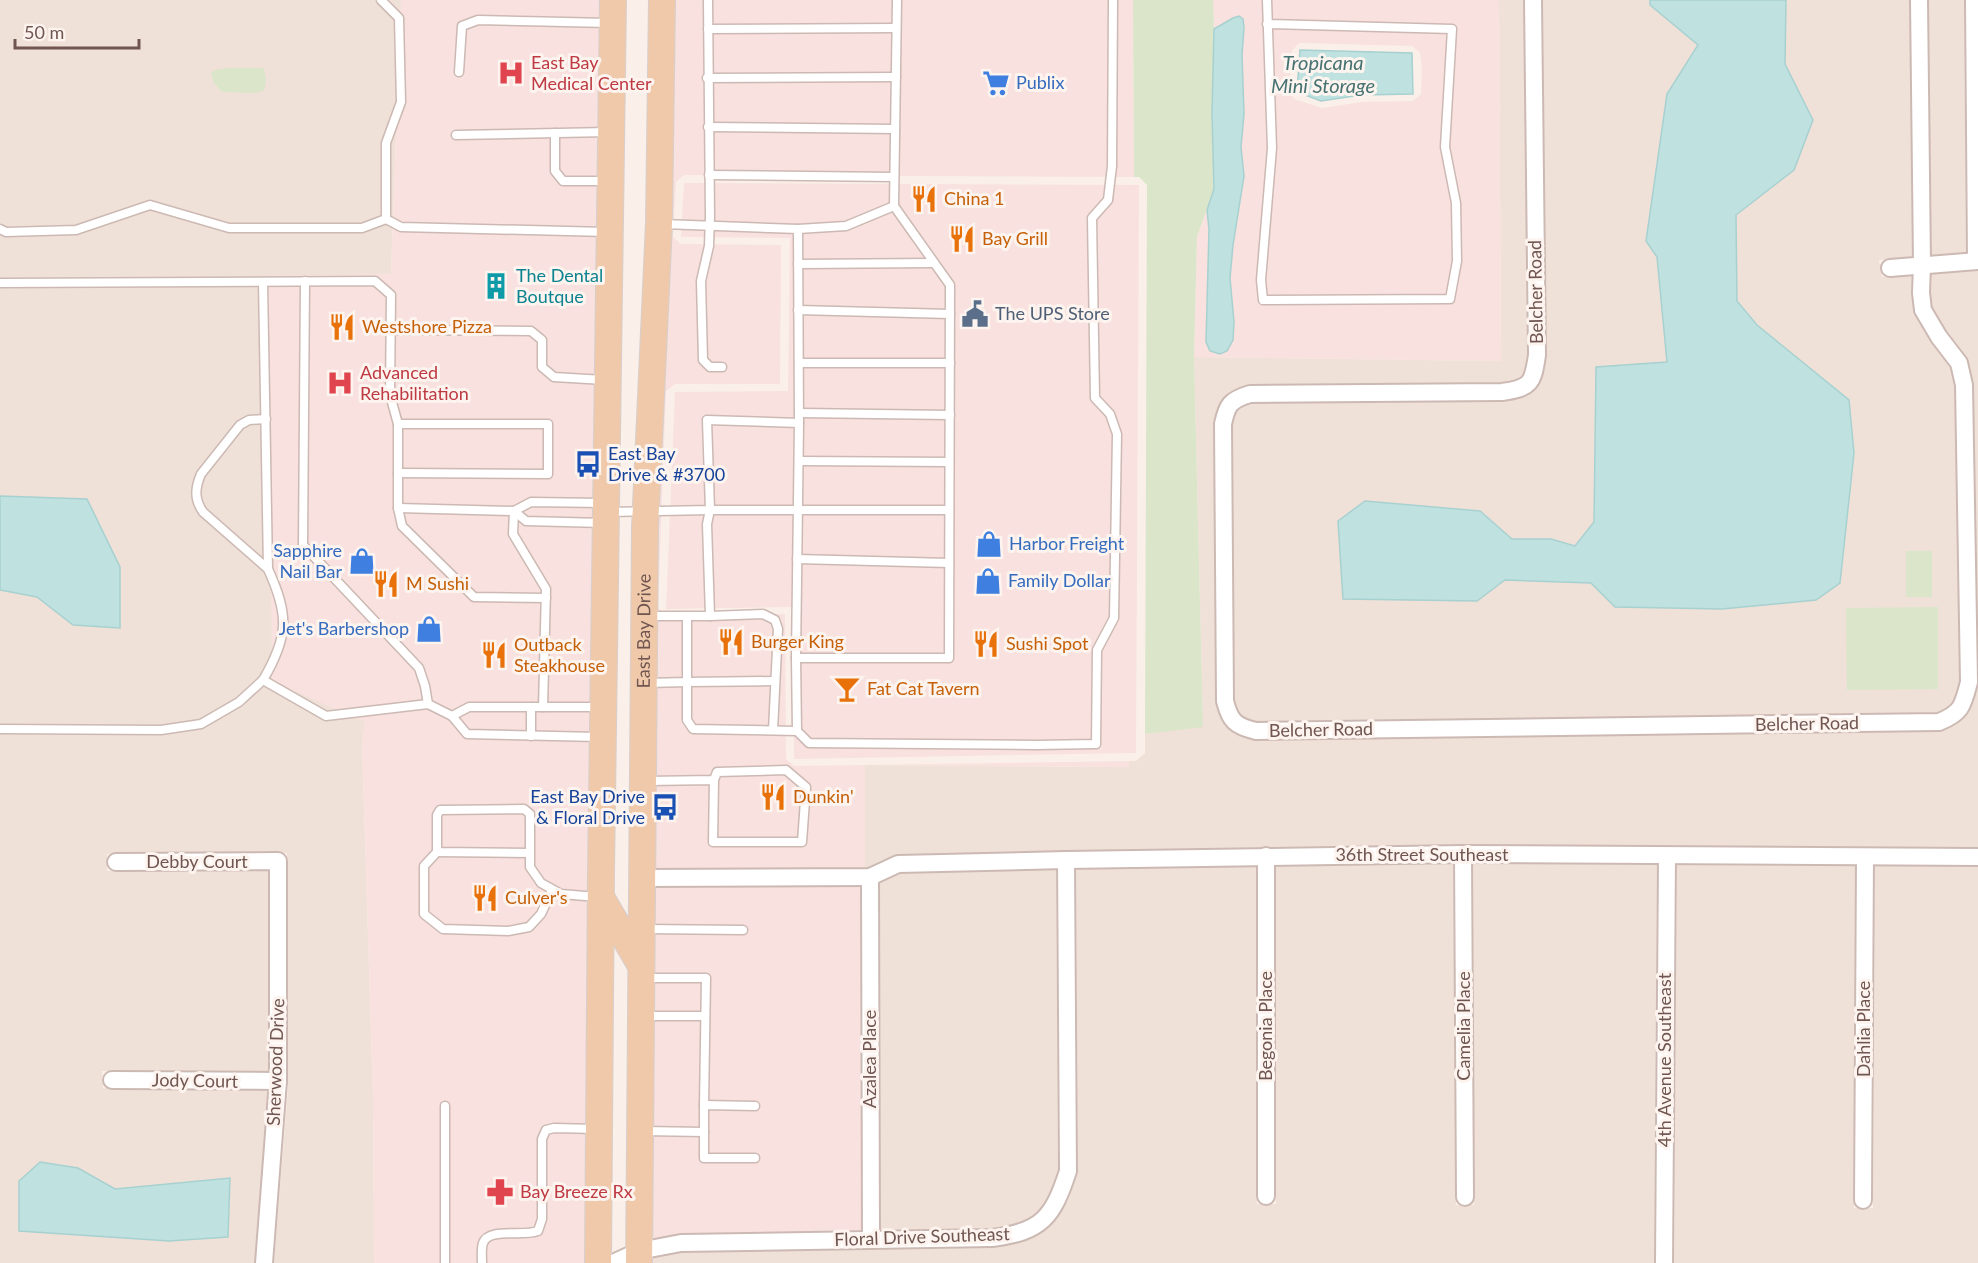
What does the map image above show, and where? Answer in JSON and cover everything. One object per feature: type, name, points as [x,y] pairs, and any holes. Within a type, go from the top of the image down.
[{"type":"main road","name":"East Bay Drive","points":[[639,1257],[646,511],[659,223],[663,0]]},
{"type":"main road","points":[[598,1263],[613,12]]},
{"type":"main road","points":[[601,897],[642,972]]},
{"type":"street","name":"Belcher Road","points":[[1533,0],[1537,343],[1534,376],[1522,389],[1502,392],[1250,394],[1235,398],[1226,409],[1223,424],[1225,700],[1229,717],[1241,728],[1256,731],[1939,722],[1953,716],[1964,702],[1970,682],[1964,385],[1959,363],[1939,337],[1923,310],[1921,293],[1919,0]]},
{"type":"street","points":[[1890,268],[1977,261],[1974,0]]},
{"type":"street","name":"36th Street Southeast","points":[[870,877],[898,864],[1266,856],[1463,854],[1667,857],[1978,857]]},
{"type":"street","name":"Camelia Place","points":[[1463,854],[1465,1197]]},
{"type":"street","name":"Begonia Place","points":[[1266,856],[1266,1196]]},
{"type":"street","name":"4th Avenue Southeast","points":[[1664,1263],[1667,857]]},
{"type":"street","name":"Dahlia Place","points":[[1863,1200],[1865,858]]},
{"type":"street","name":"Floral Drive Southeast","points":[[613,1263],[639,1257],[681,1242],[993,1238],[1017,1235],[1044,1220],[1059,1197],[1068,1171],[1066,860]]},
{"type":"street","name":"Debby Court","points":[[116,862],[278,861]]},
{"type":"street","name":"Sherwood Drive","points":[[264,1263],[278,1081],[278,861]]},
{"type":"street","points":[[642,878],[870,877]]},
{"type":"street","name":"Azalea Place","points":[[870,877],[871,1240]]},
{"type":"street","name":"Jody Court","points":[[112,1080],[278,1081]]},
{"type":"lane","points":[[381,0],[399,18],[401,102],[386,143],[386,219]]},
{"type":"lane","points":[[708,0],[710,226],[709,246],[701,281],[703,360],[710,367],[722,367]]},
{"type":"lane","points":[[796,657],[949,658],[950,285],[894,206],[897,0]]},
{"type":"lane","points":[[798,228],[800,418],[797,509],[797,731],[808,743],[1036,746],[1096,744],[1097,650],[1114,618],[1117,434],[1110,414],[1095,398],[1092,218],[1108,200],[1112,166],[1113,0]]},
{"type":"lane","points":[[1267,0],[1272,148],[1261,280],[1263,300],[1450,299],[1457,261],[1456,203],[1445,147],[1452,30],[1268,24]]},
{"type":"lane","points":[[459,72],[462,26],[478,20],[613,12]]},
{"type":"lane","points":[[708,29],[896,28]]},
{"type":"lane","points":[[707,78],[896,77]]},
{"type":"lane","points":[[708,127],[895,129]]},
{"type":"lane","points":[[456,135],[611,132]]},
{"type":"lane","points":[[555,133],[555,171],[564,181],[610,181]]},
{"type":"lane","points":[[709,175],[894,177]]},
{"type":"lane","points":[[0,229],[6,232],[76,230],[150,205],[229,228],[362,228],[386,219],[401,227],[610,232]]},
{"type":"lane","points":[[659,223],[798,228],[846,226],[894,206]]},
{"type":"lane","points":[[798,264],[934,263]]},
{"type":"lane","points":[[305,281],[303,545],[419,668],[428,704]]},
{"type":"lane","points":[[0,283],[375,281],[391,295],[390,395],[398,424],[398,508],[402,526],[474,597],[546,598]]},
{"type":"lane","points":[[0,729],[161,730],[201,724],[239,702],[262,680],[277,657],[285,622],[279,593],[268,568],[263,282]]},
{"type":"lane","points":[[798,310],[950,314]]},
{"type":"lane","points":[[391,330],[531,331],[542,340],[542,367],[554,377],[608,380]]},
{"type":"lane","points":[[799,363],[950,363]]},
{"type":"lane","points":[[710,616],[707,420],[950,415]]},
{"type":"lane","points":[[266,419],[249,420],[240,425],[201,474],[196,494],[202,512],[268,568]]},
{"type":"lane","points":[[398,424],[548,424],[548,474],[398,474]]},
{"type":"lane","points":[[799,461],[949,462]]},
{"type":"lane","points":[[398,508],[514,511],[531,502],[606,513]]},
{"type":"lane","points":[[514,511],[526,521],[646,511],[949,510]]},
{"type":"lane","points":[[514,511],[513,534],[546,589],[543,707]]},
{"type":"lane","points":[[797,560],[949,563]]},
{"type":"lane","points":[[645,616],[763,614],[773,617],[778,629],[773,730]]},
{"type":"lane","points":[[687,617],[687,720],[693,729],[797,731]]},
{"type":"lane","points":[[262,680],[326,716],[428,704],[452,716],[467,734],[603,737]]},
{"type":"lane","points":[[644,682],[775,681]]},
{"type":"lane","points":[[452,716],[470,707],[603,707]]},
{"type":"lane","points":[[531,707],[531,736]]},
{"type":"lane","points":[[786,770],[806,786],[802,842],[713,842],[714,780],[717,772],[786,770]]},
{"type":"lane","points":[[643,781],[714,780]]},
{"type":"lane","points":[[552,890],[541,914],[530,927],[508,932],[443,928],[424,914],[424,866],[437,852],[437,816],[440,810],[524,809],[530,814],[530,867],[541,883],[561,894],[601,897]]},
{"type":"lane","points":[[437,852],[530,853]]},
{"type":"lane","points":[[642,929],[743,930]]},
{"type":"lane","points":[[642,972],[706,978],[704,1158],[755,1158]]},
{"type":"lane","points":[[641,1017],[705,1017]]},
{"type":"lane","points":[[704,1105],[755,1106]]},
{"type":"lane","points":[[445,1106],[445,1263]]},
{"type":"lane","points":[[482,1263],[483,1243],[487,1236],[494,1233],[530,1234],[538,1231],[542,1219],[542,1139],[546,1130],[554,1128],[599,1130]]},
{"type":"lane","points":[[640,1131],[704,1132]]},
{"type":"shaded area","points":[[0,0],[401,0],[391,274],[268,277],[365,722],[362,744],[373,1095],[374,1263],[274,1263],[288,1090],[287,853],[107,854],[107,871],[268,870],[268,1073],[102,1071],[103,1088],[268,1090],[255,1263],[0,1263],[0,590],[37,597],[73,625],[120,628],[120,567],[87,499],[0,496]],"holes":[[[78,1168],[115,1189],[230,1178],[228,1237],[169,1241],[20,1231]]]},
{"type":"shaded area","points":[[401,0],[600,0],[588,1263],[374,1263],[373,1095],[362,744],[365,722],[272,681],[268,276],[391,274]]},
{"type":"shaded area","points":[[672,0],[1133,0],[1134,177],[684,175],[676,182],[673,237],[681,244],[781,245],[780,384],[675,384],[666,391],[658,608],[666,616],[785,614],[786,759],[794,766],[1129,761],[1129,767],[865,765],[865,869],[652,869],[655,527]]},
{"type":"shaded area","points":[[1213,0],[1499,0],[1501,361],[1194,357],[1197,237],[1207,210],[1209,229],[1234,322],[1230,278],[1244,176],[1241,147],[1244,114],[1242,55],[1244,28],[1233,18],[1214,29]],"holes":[[[1300,43],[1412,46],[1420,53],[1422,69],[1421,94],[1413,101],[1362,102],[1322,108],[1294,99],[1289,92],[1292,50]]]},
{"type":"shaded area","points":[[1499,0],[1650,0],[1650,5],[1698,45],[1667,94],[1646,241],[1657,257],[1667,362],[1596,368],[1594,522],[1575,546],[1551,539],[1512,539],[1480,511],[1477,601],[1504,580],[1591,583],[1615,607],[1722,609],[1816,600],[1757,325],[1737,300],[1736,215],[1794,170],[1813,121],[1785,64],[1786,0],[1964,0],[1966,253],[1879,260],[1882,277],[1978,270],[1978,848],[1473,846],[1056,851],[898,856],[865,869],[864,765],[1128,767],[1129,761],[1136,761],[1145,753],[1145,734],[1203,726],[1194,357],[1501,361]]},
{"type":"shaded area","points":[[684,183],[1139,185],[1136,753],[794,759],[793,607],[666,609],[675,392],[788,391],[790,238],[681,237]]},
{"type":"shaded area","points":[[1453,863],[1456,1205],[1474,1205],[1473,863],[1657,865],[1654,1263],[649,1263],[649,1258],[682,1251],[994,1246],[1022,1242],[1050,1227],[1068,1201],[1078,1171],[1076,868],[1256,865],[1257,1204],[1276,1204],[1276,865]]},
{"type":"shaded area","points":[[1677,865],[1855,866],[1854,1208],[1873,1208],[1875,866],[1978,866],[1978,1263],[1674,1263]]},
{"type":"shaded area","points":[[1056,869],[1058,1170],[1051,1193],[1037,1214],[1014,1226],[992,1229],[880,1231],[879,883],[901,872]]},
{"type":"shaded area","points":[[652,886],[860,886],[861,1230],[681,1234],[649,1240],[651,971],[655,969],[651,964]]},
{"type":"green space","points":[[1133,0],[1213,0],[1214,27],[1212,113],[1214,189],[1197,237],[1194,357],[1203,727],[1145,734],[1147,185],[1139,177],[1134,177]]},
{"type":"green space","points":[[227,68],[263,68],[266,80],[263,91],[222,92],[214,83],[211,73]]},
{"type":"green space","points":[[1906,551],[1932,551],[1932,597],[1906,597]]},
{"type":"green space","points":[[1938,607],[1938,689],[1847,690],[1846,608]]},
{"type":"water","points":[[1650,0],[1786,0],[1785,64],[1813,120],[1794,170],[1736,215],[1737,301],[1757,325],[1849,400],[1854,453],[1840,583],[1816,600],[1722,609],[1615,607],[1591,583],[1505,580],[1477,601],[1343,599],[1338,521],[1365,501],[1480,511],[1512,539],[1551,539],[1575,546],[1594,522],[1596,367],[1667,362],[1657,257],[1646,241],[1667,94],[1698,45],[1650,5]]},
{"type":"water","points":[[1239,16],[1243,19],[1244,28],[1242,55],[1244,114],[1241,147],[1244,176],[1230,278],[1234,322],[1233,340],[1227,351],[1220,354],[1210,351],[1206,342],[1209,229],[1207,210],[1214,189],[1212,113],[1214,29]]},
{"type":"water","name":"Tropicana Mini Storage","points":[[1300,50],[1412,53],[1413,94],[1361,95],[1321,101],[1297,92]]},
{"type":"water","points":[[0,496],[87,499],[120,567],[120,628],[73,625],[37,597],[0,590]]},
{"type":"water","points":[[40,1162],[78,1168],[115,1189],[230,1178],[228,1237],[169,1241],[19,1231],[19,1181]]},
{"type":"place","name":"East Bay Medical Center","points":[[511,73]]},
{"type":"place","name":"Publix","points":[[996,83]]},
{"type":"place","name":"China 1","points":[[924,199]]},
{"type":"place","name":"Bay Grill","points":[[962,239]]},
{"type":"place","name":"The Dental Boutque","points":[[496,286]]},
{"type":"place","name":"The UPS Store","points":[[975,314]]},
{"type":"place","name":"Westshore Pizza","points":[[342,327]]},
{"type":"place","name":"Advanced Rehabilitation","points":[[340,383]]},
{"type":"place","name":"East Bay Drive & #3700","points":[[588,464]]},
{"type":"place","name":"Harbor Freight","points":[[989,544]]},
{"type":"place","name":"Sapphire Nail Bar","points":[[362,561]]},
{"type":"place","name":"Family Dollar","points":[[988,581]]},
{"type":"place","name":"M Sushi","points":[[386,584]]},
{"type":"place","name":"Jet's Barbershop","points":[[429,629]]},
{"type":"place","name":"Burger King","points":[[731,642]]},
{"type":"place","name":"Sushi Spot","points":[[986,644]]},
{"type":"place","name":"Outback Steakhouse","points":[[494,655]]},
{"type":"place","name":"Fat Cat Tavern","points":[[847,689]]},
{"type":"place","name":"Dunkin'","points":[[773,797]]},
{"type":"place","name":"East Bay Drive & Floral Drive","points":[[665,807]]},
{"type":"place","name":"Culver's","points":[[485,898]]},
{"type":"place","name":"Bay Breeze Rx","points":[[500,1192]]}]
